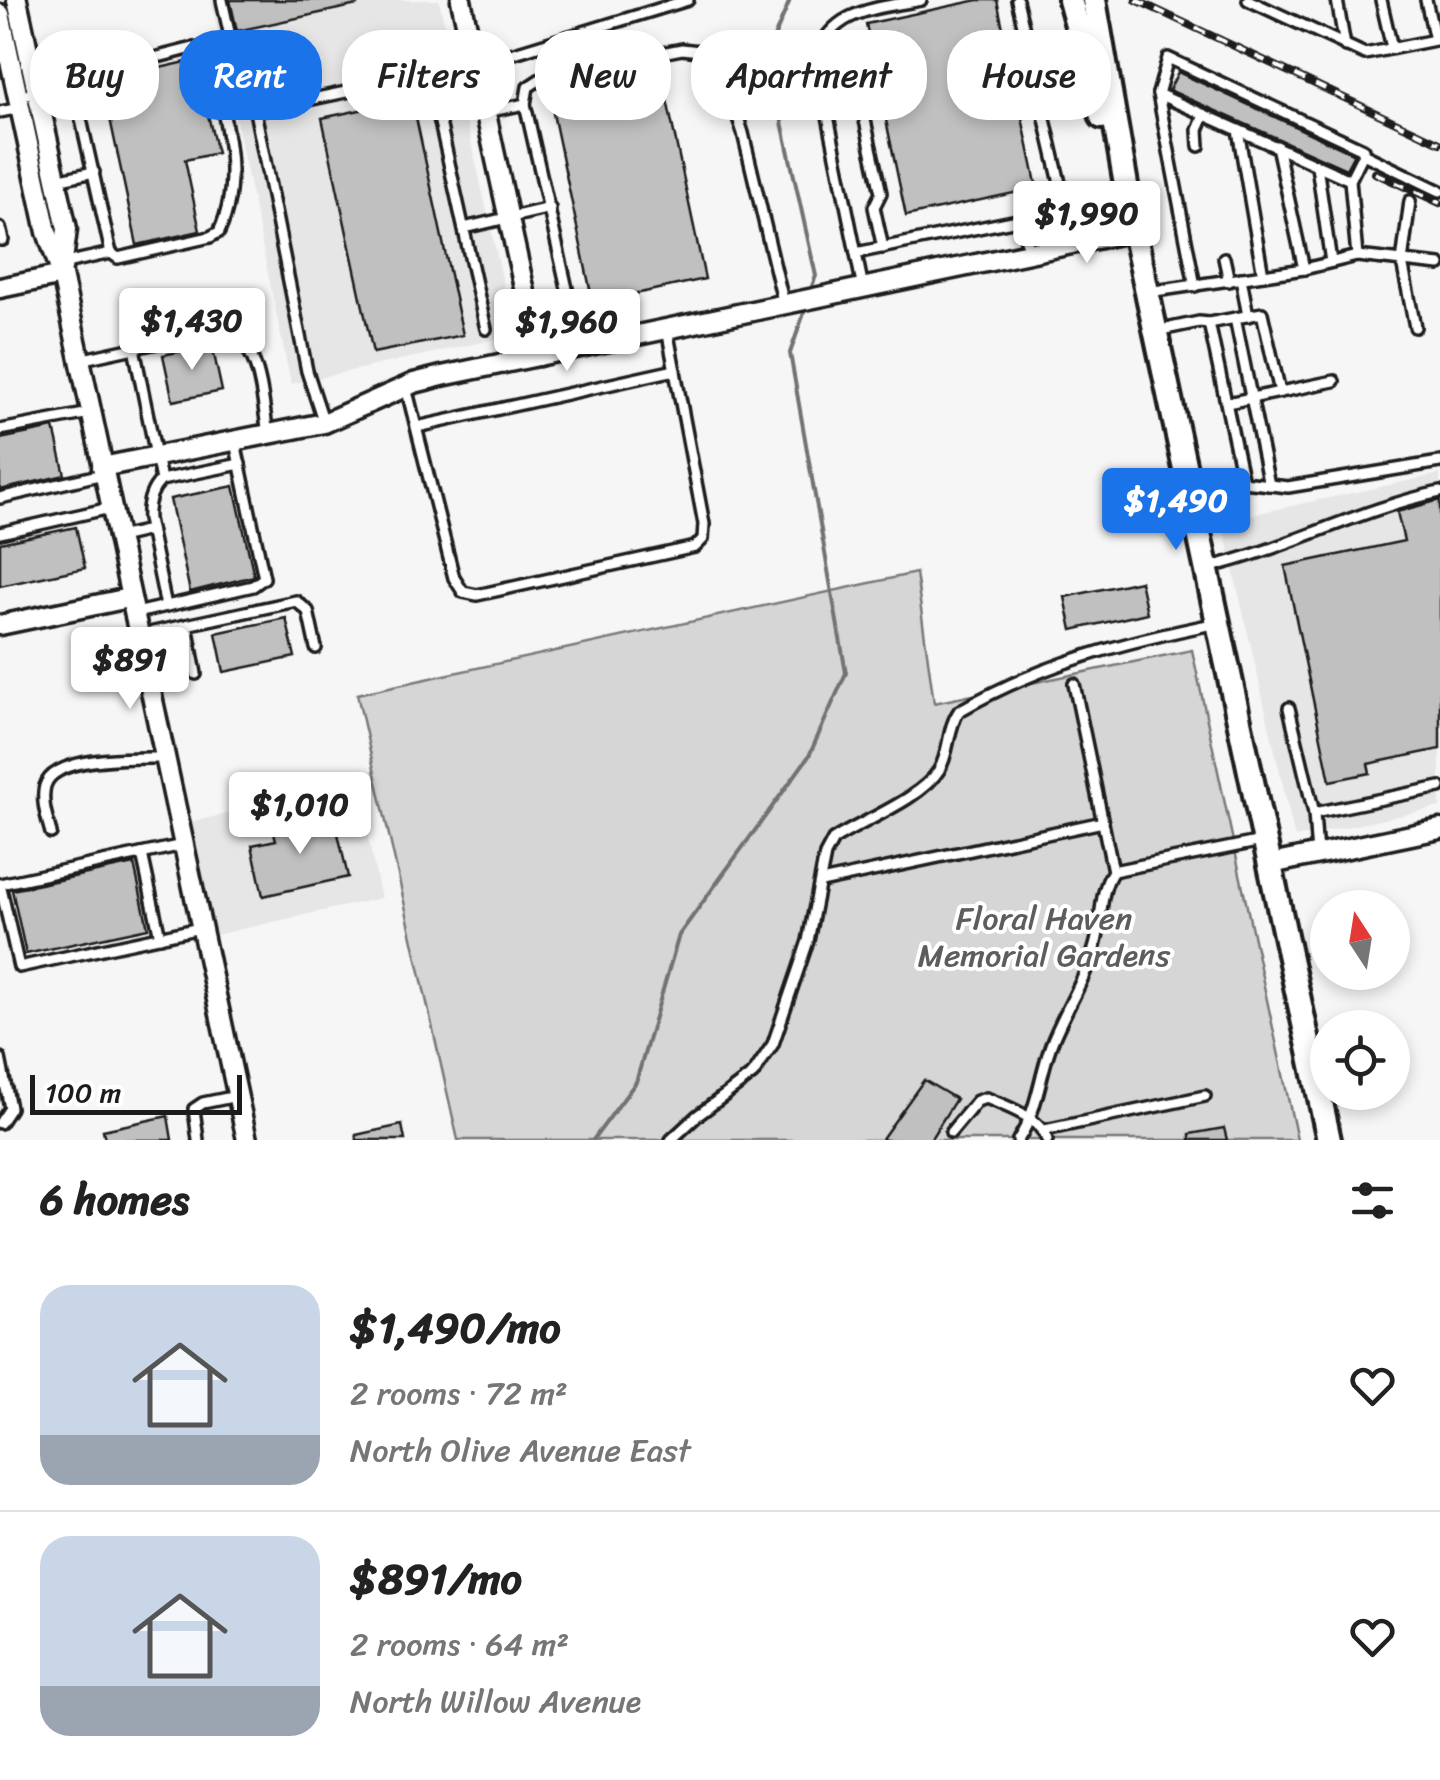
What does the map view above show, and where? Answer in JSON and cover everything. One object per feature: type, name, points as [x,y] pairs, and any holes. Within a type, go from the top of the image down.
[{"type":"street","points":[[17,0],[30,60]]},
{"type":"street","points":[[461,0],[468,30]]},
{"type":"street","points":[[1070,0],[1134,231]]},
{"type":"street","points":[[1094,0],[1134,231],[1329,1140]]},
{"type":"street","points":[[0,14],[46,232],[61,268],[247,1140]]},
{"type":"street","points":[[43,120],[67,229],[61,268]]},
{"type":"street","points":[[488,120],[539,356]]},
{"type":"street","points":[[102,471],[324,423],[442,376],[1134,231]]},
{"type":"street","points":[[0,288],[61,268]]},
{"type":"street","points":[[0,626],[131,606]]},
{"type":"street","points":[[1272,864],[1440,829]]},
{"type":"lane","points":[[222,0],[229,30]]},
{"type":"lane","points":[[515,52],[688,0]]},
{"type":"lane","points":[[830,30],[853,15],[921,0]]},
{"type":"lane","points":[[856,253],[1042,215],[1055,206],[1060,183],[1017,0]]},
{"type":"lane","points":[[1248,0],[1365,54],[1435,40],[1426,0]]},
{"type":"lane","points":[[1337,0],[1345,46]]},
{"type":"lane","points":[[1381,0],[1392,48]]},
{"type":"lane","points":[[82,120],[111,253],[118,258],[219,232],[228,202],[232,156],[212,64],[204,51],[193,48],[159,56]]},
{"type":"lane","points":[[573,314],[525,104],[528,87],[545,76],[682,49],[699,52],[722,66],[743,133],[784,304]]},
{"type":"lane","points":[[1195,286],[1158,94],[1168,58],[1363,149],[1364,154],[1440,191]]},
{"type":"lane","points":[[1158,94],[1350,180]]},
{"type":"lane","points":[[0,112],[30,96]]},
{"type":"lane","points":[[515,106],[525,104]]},
{"type":"lane","points":[[1200,146],[1198,130],[1204,115]]},
{"type":"lane","points":[[257,120],[306,371],[324,423]]},
{"type":"lane","points":[[440,120],[486,329]]},
{"type":"lane","points":[[829,120],[862,288]]},
{"type":"lane","points":[[865,120],[882,193],[874,208],[883,248]]},
{"type":"lane","points":[[1238,130],[1263,275]]},
{"type":"lane","points":[[1277,146],[1304,268]]},
{"type":"lane","points":[[1356,256],[1350,180],[1364,154]]},
{"type":"lane","points":[[1317,166],[1331,262]]},
{"type":"lane","points":[[33,169],[94,172]]},
{"type":"lane","points":[[1410,201],[1402,262],[1414,326]]},
{"type":"lane","points":[[464,228],[550,208]]},
{"type":"lane","points":[[1021,219],[1029,253]]},
{"type":"lane","points":[[0,228],[0,240]]},
{"type":"lane","points":[[61,268],[111,253]]},
{"type":"lane","points":[[1147,292],[1229,281],[1356,256],[1440,266]]},
{"type":"lane","points":[[1224,258],[1229,281]]},
{"type":"lane","points":[[1241,278],[1248,316]]},
{"type":"lane","points":[[1156,331],[1262,313],[1280,392]]},
{"type":"lane","points":[[1234,318],[1269,485]]},
{"type":"lane","points":[[1210,323],[1244,482]]},
{"type":"lane","points":[[406,388],[454,578],[463,592],[477,595],[641,559],[696,546],[703,539],[704,524],[667,329]]},
{"type":"lane","points":[[80,360],[216,330],[228,331],[244,339],[255,364],[268,436]]},
{"type":"lane","points":[[134,348],[162,480],[147,507],[166,606]]},
{"type":"lane","points":[[418,427],[675,370]]},
{"type":"lane","points":[[1226,403],[1334,381]]},
{"type":"lane","points":[[0,430],[90,413]]},
{"type":"lane","points":[[131,606],[166,606],[253,586],[264,578],[235,442]]},
{"type":"lane","points":[[1190,492],[1244,482],[1288,487],[1440,462]]},
{"type":"lane","points":[[162,480],[240,464]]},
{"type":"lane","points":[[0,498],[102,471]]},
{"type":"lane","points":[[1206,568],[1254,557],[1396,502],[1440,492]]},
{"type":"lane","points":[[0,533],[110,508]]},
{"type":"lane","points":[[116,538],[150,530]]},
{"type":"lane","points":[[137,635],[296,601],[308,612],[316,648]]},
{"type":"lane","points":[[671,1140],[753,1074],[773,1044],[808,940],[825,854],[833,840],[924,786],[940,769],[952,721],[959,711],[1025,676],[1074,659],[1218,623]]},
{"type":"lane","points":[[187,625],[196,674]]},
{"type":"lane","points":[[1074,684],[1113,871]]},
{"type":"lane","points":[[1289,708],[1314,813],[1316,855]]},
{"type":"lane","points":[[50,833],[44,789],[46,781],[58,770],[114,758],[164,758]]},
{"type":"lane","points":[[1314,813],[1440,787]]},
{"type":"lane","points":[[822,882],[1103,822]]},
{"type":"lane","points":[[1018,1140],[1030,1121],[1052,1044],[1079,990],[1096,943],[1104,884],[1113,871],[1266,840]]},
{"type":"lane","points":[[183,846],[0,884],[19,967],[201,928]]},
{"type":"lane","points":[[142,854],[160,936]]},
{"type":"lane","points":[[0,1058],[10,1108],[0,1123]]},
{"type":"lane","points":[[198,1140],[194,1110],[203,1103],[237,1096]]},
{"type":"lane","points":[[951,1132],[976,1101],[986,1098],[1030,1121],[1046,1135],[1205,1096]]},
{"type":"shaded area","points":[[211,0],[439,0],[446,30],[342,30],[342,120],[466,120],[515,335],[291,384],[236,120],[322,120],[322,30],[217,30]]},
{"type":"shaded area","points":[[1440,474],[1440,807],[1295,838],[1222,521]]},
{"type":"shaded area","points":[[357,786],[381,898],[215,935],[190,822]]},
{"type":"green space","name":"Floral Haven Memorial Gardens","points":[[916,573],[934,703],[1192,650],[1297,1140],[458,1140],[357,694]]},
{"type":"building","points":[[230,0],[356,0],[357,5],[237,30]]},
{"type":"building","points":[[978,0],[997,0],[1003,30],[947,30],[947,120],[1023,120],[1037,188],[906,216],[886,120],[927,120],[927,30],[867,30],[866,24]]},
{"type":"building","points":[[179,64],[179,120],[209,120],[217,153],[185,160],[200,231],[137,245],[110,120],[159,120],[159,68]]},
{"type":"building","points":[[1178,72],[1354,154],[1346,169],[1169,90]]},
{"type":"building","points":[[342,114],[342,120],[417,120],[463,335],[373,353],[322,118]]},
{"type":"building","points":[[671,119],[705,279],[593,303],[554,120]]},
{"type":"building","points":[[212,345],[222,391],[173,401],[163,355]]},
{"type":"building","points":[[54,428],[65,475],[0,490],[0,439]]},
{"type":"building","points":[[234,486],[254,576],[190,592],[170,499]]},
{"type":"building","points":[[1440,500],[1440,749],[1368,764],[1370,773],[1330,781],[1285,566],[1404,541],[1397,512]]},
{"type":"building","points":[[76,527],[85,568],[0,586],[0,543]]},
{"type":"building","points":[[1140,581],[1147,613],[1072,630],[1065,597]]},
{"type":"building","points":[[286,618],[295,657],[224,672],[216,633]]},
{"type":"building","points":[[334,816],[348,877],[263,896],[252,845],[276,840],[273,829]]},
{"type":"building","points":[[134,864],[148,928],[26,954],[12,890]]},
{"type":"building","points":[[924,1080],[956,1099],[930,1140],[881,1140]]},
{"type":"building","points":[[168,1116],[172,1140],[105,1140],[103,1130]]},
{"type":"building","points":[[402,1125],[405,1140],[357,1140],[356,1135]]},
{"type":"building","points":[[1224,1128],[1227,1140],[1190,1140],[1190,1134]]},
{"type":"waterway","points":[[790,0],[767,54],[816,276],[812,286]]},
{"type":"waterway","points":[[593,1140],[636,1082],[679,935],[809,756],[846,673],[790,353],[804,313]]},
{"type":"railway","points":[[1136,0],[1440,143]]},
{"type":"railway","points":[[1375,173],[1440,203]]}]
